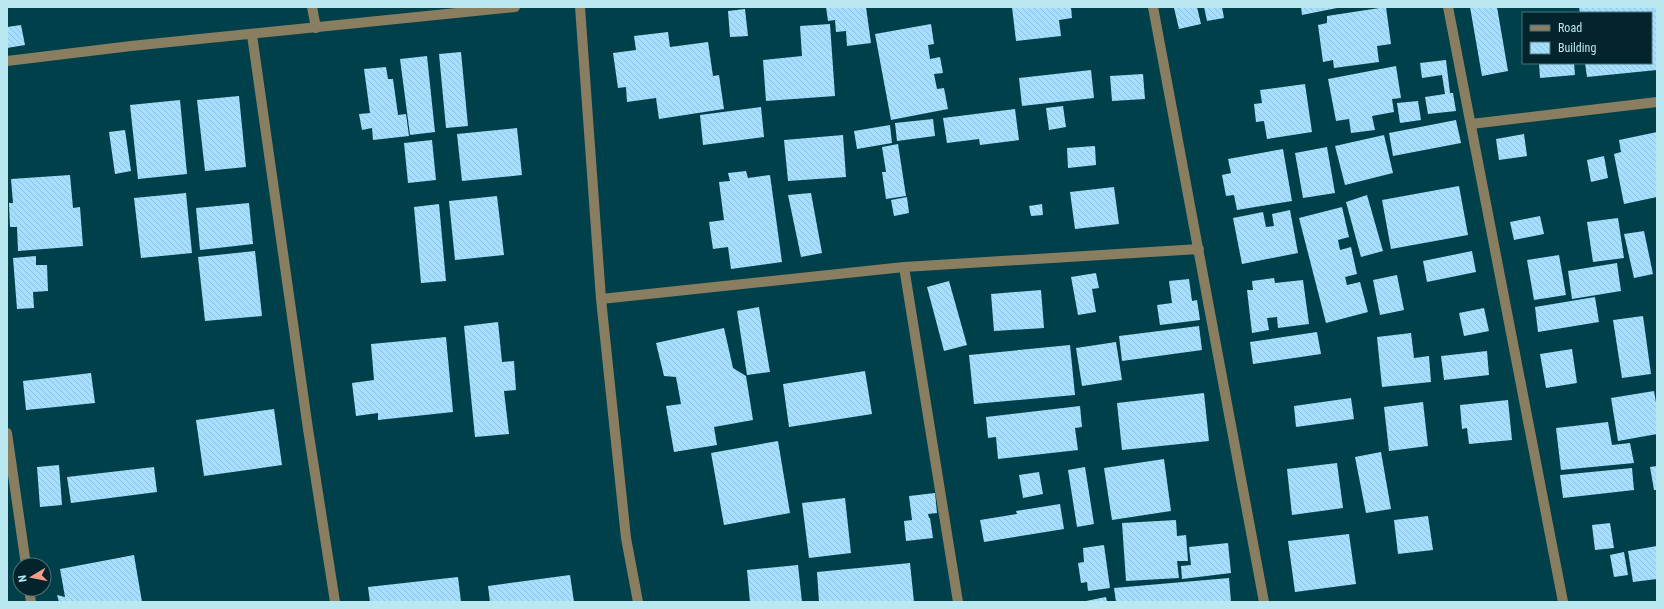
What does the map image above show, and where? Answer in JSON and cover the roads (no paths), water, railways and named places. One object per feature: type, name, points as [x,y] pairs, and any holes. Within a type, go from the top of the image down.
[{"type":"street","points":[[312,7],[316,28]]},
{"type":"street","points":[[7,61],[131,46],[252,35],[515,7]]},
{"type":"street","points":[[580,7],[601,299],[626,538],[638,602]]},
{"type":"street","points":[[1153,7],[1264,602]]},
{"type":"street","points":[[1448,7],[1563,602]]},
{"type":"street","points":[[252,35],[307,421],[335,602]]},
{"type":"street","points":[[1471,124],[1657,102]]},
{"type":"street","points":[[601,299],[904,268],[1199,249]]},
{"type":"street","points":[[904,268],[958,602]]},
{"type":"street","points":[[7,433],[25,557]]}]
